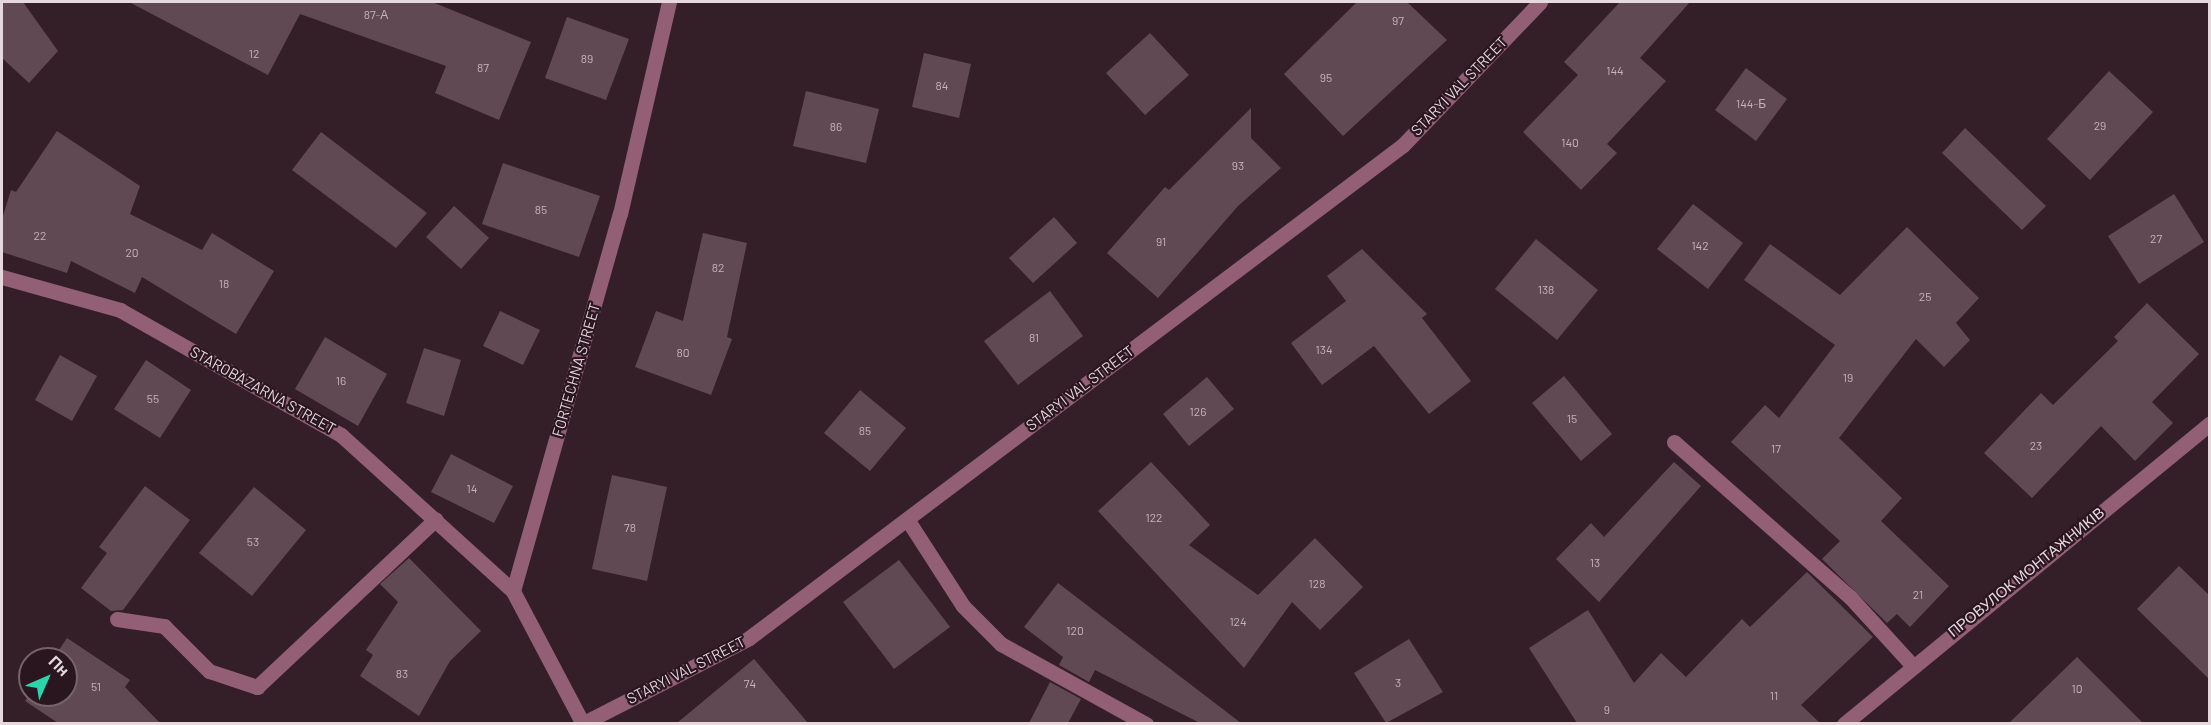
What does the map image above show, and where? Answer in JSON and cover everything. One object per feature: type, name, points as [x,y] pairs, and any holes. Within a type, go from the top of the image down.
[{"type":"street","name":"FORTECHNA STREET","points":[[513,591],[620,214],[669,2]]},
{"type":"street","name":"STARYI VAL STREET","points":[[583,723],[749,638],[907,519],[1403,145],[1540,2]]},
{"type":"street","name":"STAROBAZARNA STREET","points":[[2,277],[120,310],[341,435],[513,591]]},
{"type":"street","name":"ПРОВУЛОК МОНТАЖНИКІВ","points":[[1844,723],[2210,423]]},
{"type":"street","points":[[1674,442],[1850,597],[1912,665]]},
{"type":"street","points":[[117,619],[164,626],[209,671],[258,687],[435,519]]},
{"type":"street","points":[[907,519],[963,606],[1001,644],[1146,723]]},
{"type":"street","points":[[513,591],[583,723]]},
{"type":"building","points":[[2,2],[23,2],[58,51],[29,83],[2,58]]},
{"type":"building","points":[[129,2],[432,2],[531,42],[499,120],[435,93],[446,66],[300,14],[268,75]]},
{"type":"building","points":[[1357,2],[1407,2],[1447,40],[1343,136],[1284,74]]},
{"type":"building","points":[[1620,2],[1690,2],[1640,58],[1666,81],[1607,144],[1617,153],[1581,190],[1523,132],[1578,75],[1564,62]]},
{"type":"building","points":[[567,17],[629,39],[606,100],[545,78]]},
{"type":"building","points":[[1150,33],[1189,75],[1145,115],[1106,73]]},
{"type":"building","points":[[924,53],[971,64],[959,118],[912,107]]},
{"type":"building","points":[[1746,68],[1787,99],[1756,141],[1715,110]]},
{"type":"building","points":[[2109,71],[2153,112],[2090,180],[2047,139]]},
{"type":"building","points":[[806,91],[879,109],[866,163],[793,146]]},
{"type":"building","points":[[1251,108],[1251,138],[1281,168],[1238,206],[1158,298],[1107,253],[1165,187],[1169,190]]},
{"type":"building","points":[[1965,128],[2046,206],[2022,230],[1942,153]]},
{"type":"building","points":[[57,131],[140,186],[130,214],[202,250],[212,233],[274,271],[236,334],[142,277],[135,293],[71,261],[67,273],[2,252],[2,219],[11,190],[16,192]]},
{"type":"building","points":[[321,132],[427,213],[396,248],[292,170]]},
{"type":"building","points":[[503,163],[600,196],[579,257],[482,224]]},
{"type":"building","points":[[2174,194],[2204,242],[2139,284],[2108,236]]},
{"type":"building","points":[[1693,204],[1743,243],[1708,289],[1657,249]]},
{"type":"building","points":[[454,206],[489,238],[461,269],[426,237]]},
{"type":"building","points":[[1054,217],[1077,243],[1033,283],[1009,258]]},
{"type":"building","points":[[1907,227],[1979,298],[1956,323],[1970,340],[1944,367],[1916,339],[1839,438],[1902,498],[1881,521],[1949,586],[1910,627],[1897,614],[1887,623],[1822,559],[1840,541],[1731,442],[1765,405],[1779,418],[1835,345],[1744,280],[1770,244],[1840,295]]},
{"type":"building","points":[[703,233],[747,243],[727,337],[732,339],[711,395],[635,367],[656,311],[683,321]]},
{"type":"building","points":[[1536,239],[1598,290],[1557,340],[1495,289]]},
{"type":"building","points":[[1362,249],[1427,314],[1422,318],[1471,381],[1429,414],[1374,346],[1322,385],[1291,343],[1346,301],[1327,276]]},
{"type":"building","points":[[1050,291],[1083,336],[1018,385],[984,341]]},
{"type":"building","points":[[2147,303],[2199,354],[2152,402],[2173,423],[2135,461],[2101,426],[2032,498],[1984,453],[2041,393],[2053,405],[2118,341],[2114,337]]},
{"type":"building","points":[[500,311],[540,330],[523,365],[483,346]]},
{"type":"building","points":[[325,337],[387,374],[358,426],[295,389]]},
{"type":"building","points":[[424,348],[461,360],[444,416],[406,403]]},
{"type":"building","points":[[60,355],[97,376],[72,421],[35,400]]},
{"type":"building","points":[[146,360],[191,390],[160,438],[114,409]]},
{"type":"building","points":[[1564,376],[1612,434],[1581,461],[1532,403]]},
{"type":"building","points":[[1207,377],[1234,409],[1189,446],[1163,414]]},
{"type":"building","points":[[860,390],[906,428],[870,471],[824,433]]},
{"type":"building","points":[[451,454],[513,486],[494,523],[431,492]]},
{"type":"building","points":[[1151,462],[1210,525],[1189,545],[1258,595],[1315,538],[1363,587],[1320,630],[1292,602],[1244,668],[1098,511]]},
{"type":"building","points":[[1674,462],[1701,486],[1599,602],[1556,559],[1591,523],[1604,537]]},
{"type":"building","points":[[612,475],[667,487],[647,581],[592,569]]},
{"type":"building","points":[[145,486],[190,520],[123,610],[111,611],[81,588],[107,553],[99,547]]},
{"type":"building","points":[[254,487],[306,530],[252,596],[199,553]]},
{"type":"building","points":[[409,558],[481,631],[450,661],[419,716],[360,676],[373,655],[366,650],[398,602],[380,584]]},
{"type":"building","points":[[899,560],[950,627],[894,669],[843,602]]},
{"type":"building","points":[[2179,566],[2210,596],[2210,680],[2137,609]]},
{"type":"building","points":[[1807,572],[1873,637],[1801,705],[1820,723],[1577,723],[1529,648],[1588,610],[1634,683],[1661,653],[1686,677],[1742,619],[1750,627]]},
{"type":"building","points":[[1058,583],[1241,723],[1200,723],[1095,670],[1089,682],[1059,665],[1063,657],[1024,627]]},
{"type":"building","points":[[67,638],[130,680],[125,687],[160,723],[58,723],[34,707],[78,707],[78,647],[61,647]]},
{"type":"building","points":[[1409,639],[1443,692],[1386,723],[1354,673]]},
{"type":"building","points":[[2077,657],[2143,723],[2009,723]]},
{"type":"building","points":[[754,659],[808,723],[677,723]]},
{"type":"building","points":[[1050,682],[1081,699],[1068,723],[1029,723]]}]
